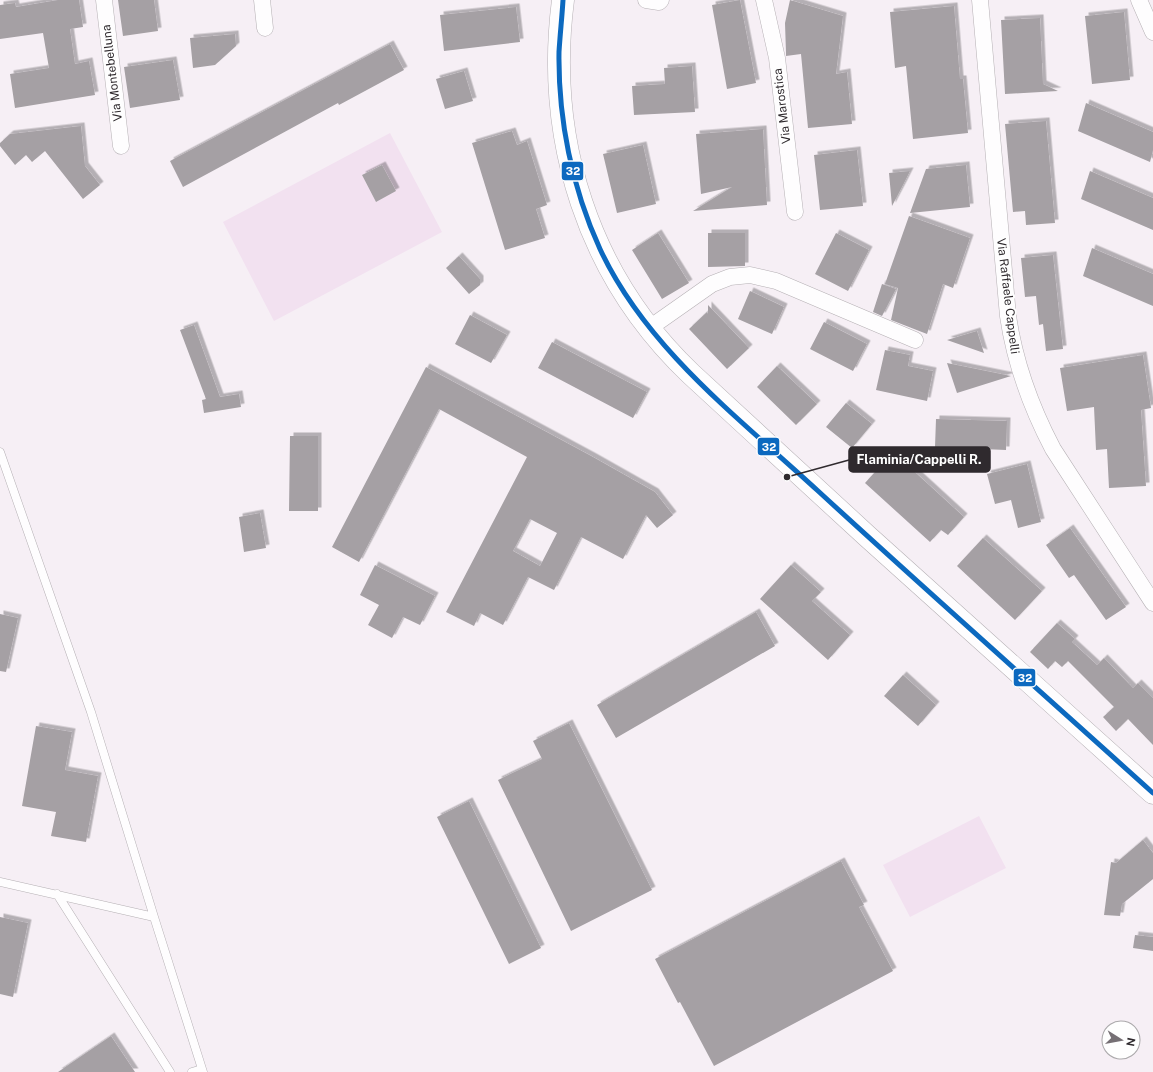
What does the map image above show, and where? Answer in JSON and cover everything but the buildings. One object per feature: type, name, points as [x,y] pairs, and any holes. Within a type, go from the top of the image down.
[{"type":"street","name":"Via Montebelluna","points":[[104,0],[121,146]]},
{"type":"street","points":[[262,0],[265,28]]},
{"type":"street","points":[[563,0],[560,52],[560,91],[565,137],[575,186],[605,259],[620,288],[648,329],[702,385],[1153,792]]},
{"type":"street","points":[[646,0],[659,2],[661,0]]},
{"type":"street","name":"Via Marostica","points":[[764,0],[777,58],[795,212]]},
{"type":"street","name":"Via Raffaele Cappelli","points":[[980,0],[1008,316],[1017,361],[1039,422],[1053,449],[1153,604]]},
{"type":"street","points":[[1139,0],[1153,32]]},
{"type":"street","points":[[648,329],[716,282],[730,276],[750,274],[776,281],[915,340]]},
{"type":"lane","points":[[0,452],[91,712],[202,1071],[192,1072]]},
{"type":"lane","points":[[0,882],[154,916]]},
{"type":"lane","points":[[56,894],[170,1072]]},
{"type":"shaded area","points":[[390,133],[442,232],[274,321],[223,222]],"holes":[[[381,165],[395,191],[376,202],[362,175]]]},
{"type":"shaded area","points":[[979,816],[1006,868],[910,917],[883,865]]},
{"type":"transit line","name":"32","points":[[563,0],[559,52],[559,77],[564,128],[574,178],[590,226],[600,249],[619,285],[642,318],[668,350],[696,380],[726,408],[1153,793]]},
{"type":"place","name":"Flaminia/Cappelli R.","points":[[787,477]]}]
